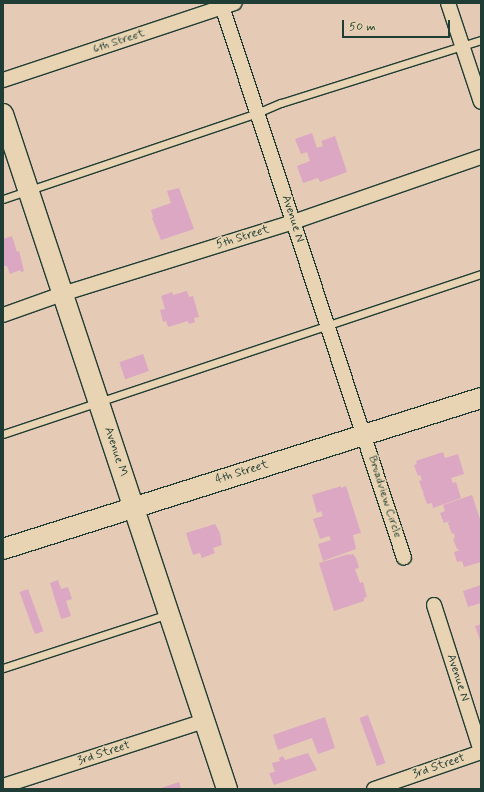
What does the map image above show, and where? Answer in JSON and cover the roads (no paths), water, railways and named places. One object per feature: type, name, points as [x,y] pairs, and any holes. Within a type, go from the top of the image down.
[{"type":"street","points":[[448,3],[481,102]]},
{"type":"street","name":"6th Street","points":[[3,80],[226,4]]},
{"type":"street","name":"Avenue N","points":[[226,4],[257,113],[364,435]]},
{"type":"street","name":"Avenue M","points":[[3,114],[227,789]]},
{"type":"street","name":"5th Street","points":[[3,315],[62,294],[293,222],[481,156]]},
{"type":"street","name":"4th Street","points":[[3,549],[481,398]]},
{"type":"street","name":"Broadview Circle","points":[[364,435],[404,558]]},
{"type":"street","name":"Avenue N","points":[[434,605],[481,752]]},
{"type":"street","name":"3rd Street","points":[[3,786],[204,721]]},
{"type":"street","name":"3rd Street","points":[[374,789],[481,752]]},
{"type":"lane","points":[[3,199],[257,113],[281,103],[481,40]]},
{"type":"lane","points":[[3,434],[327,324],[481,274]]},
{"type":"lane","points":[[3,668],[168,614]]}]
